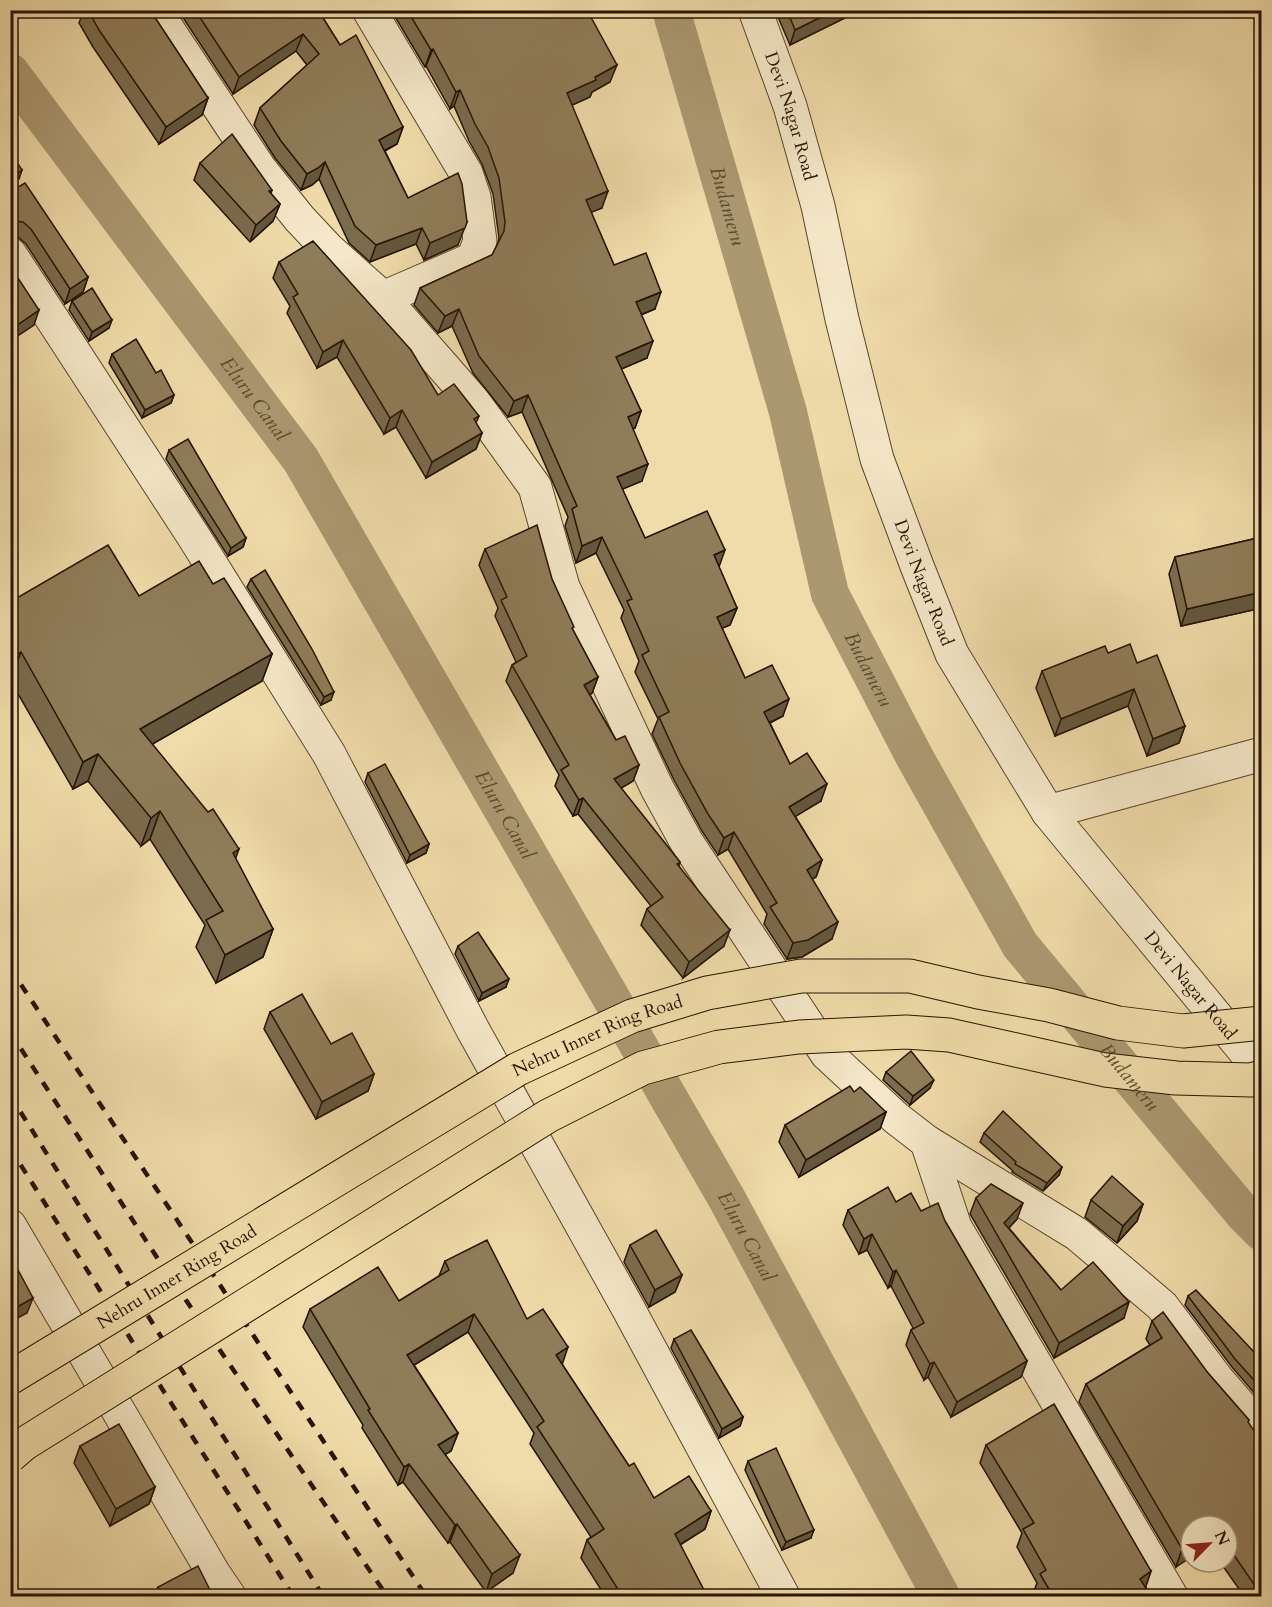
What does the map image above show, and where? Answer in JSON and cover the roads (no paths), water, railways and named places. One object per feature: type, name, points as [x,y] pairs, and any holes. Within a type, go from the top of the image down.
[{"type":"main road","name":"Nehru Inner Ring Road","points":[[10,1378],[518,1069],[632,1016],[707,993],[801,976],[910,976],[1049,1005],[1118,1023],[1183,1031],[1262,1023]]},
{"type":"main road","points":[[10,1456],[24,1444],[548,1116],[643,1068],[719,1047],[799,1038],[906,1032],[949,1035],[1105,1070],[1176,1078],[1251,1080],[1262,1077]]},
{"type":"street","points":[[155,10],[260,169],[299,218],[328,249],[383,298],[474,402],[535,487],[563,586],[657,788],[686,841],[732,913],[827,1054],[896,1118],[927,1142],[1077,1234],[1162,1306],[1217,1379],[1262,1431]]},
{"type":"street","points":[[369,10],[466,173],[474,197],[480,241],[473,259],[383,298]]},
{"type":"street","name":"Devi Nagar Road","points":[[755,10],[790,106],[818,206],[842,319],[877,459],[952,654],[1048,812],[1262,1072]]},
{"type":"street","points":[[10,254],[194,537],[329,753],[473,1030],[628,1308],[783,1596]]},
{"type":"street","points":[[1048,812],[1262,754]]},
{"type":"street","points":[[927,1142],[955,1227],[1171,1596]]},
{"type":"street","points":[[10,1227],[229,1596]]},
{"type":"waterway","name":"Budameru","points":[[671,10],[788,412],[830,594],[914,756],[1020,945],[1244,1214],[1262,1232]]},
{"type":"waterway","name":"Eluru Canal","points":[[10,72],[301,460],[727,1199],[941,1596]]},
{"type":"railway","points":[[10,968],[426,1596]]},
{"type":"railway","points":[[10,1032],[158,1259],[387,1596]]},
{"type":"railway","points":[[10,1095],[323,1596]]},
{"type":"railway","points":[[10,1148],[293,1596]]}]
